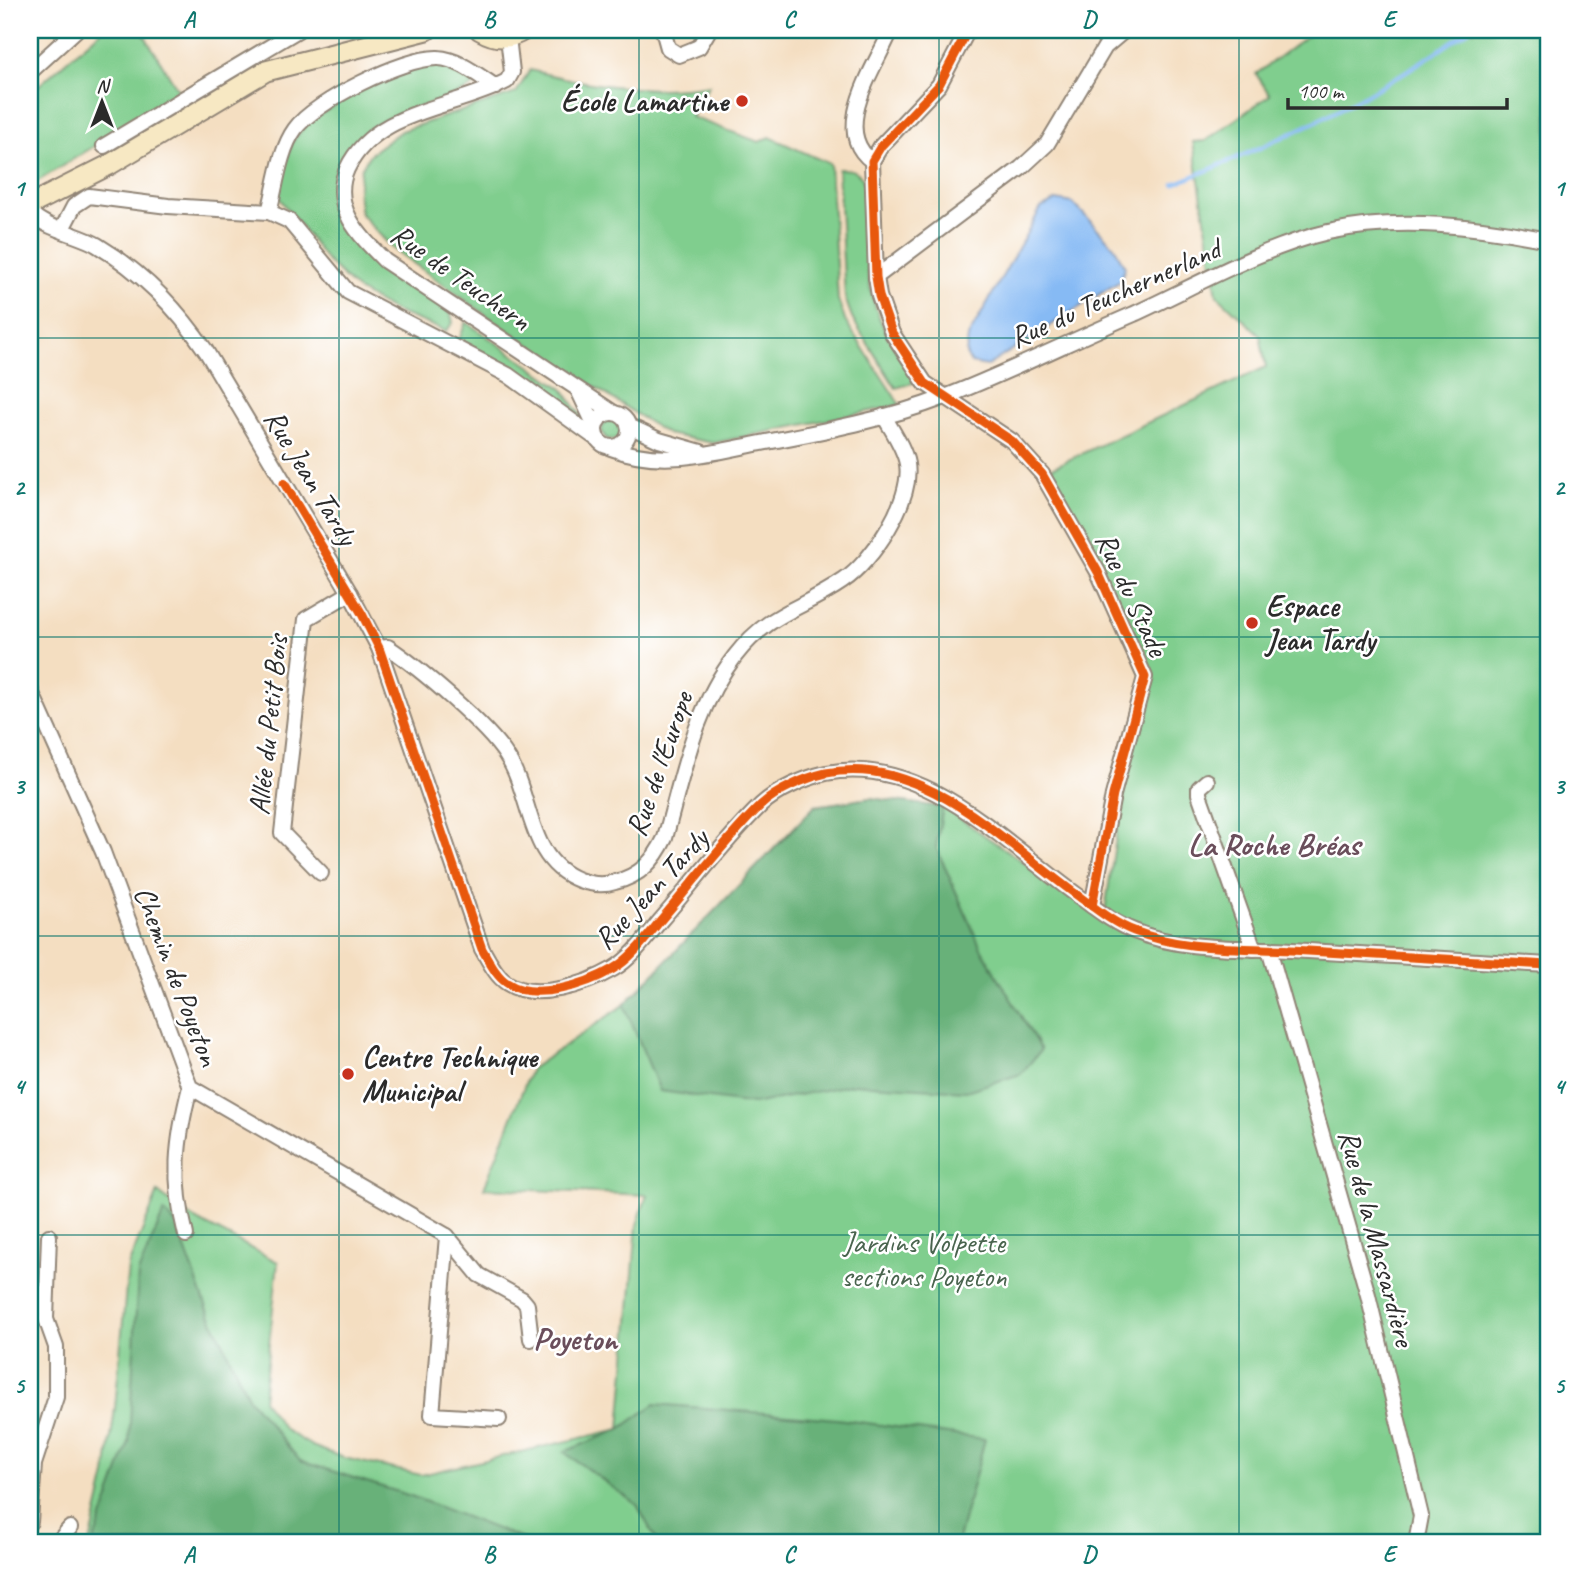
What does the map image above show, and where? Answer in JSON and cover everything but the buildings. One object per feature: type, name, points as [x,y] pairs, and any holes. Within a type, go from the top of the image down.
[{"type":"main road","points":[[30,205],[109,165],[266,71],[427,30]]},
{"type":"main road","points":[[480,30],[498,37],[516,34]]},
{"type":"street","points":[[30,72],[76,30]]},
{"type":"street","points":[[104,146],[298,30]]},
{"type":"street","points":[[663,30],[668,48],[680,55],[699,47],[709,30]]},
{"type":"street","points":[[891,30],[859,93],[856,141],[860,153],[872,161],[881,146],[939,85],[968,30]]},
{"type":"street","points":[[876,277],[1021,168],[1047,144],[1105,47],[1125,30]]},
{"type":"street","points":[[269,212],[288,141],[295,128],[328,101],[358,85],[436,58],[460,64],[496,87],[507,81],[512,72],[516,34]]},
{"type":"street","name":"Rue de Teuchern","points":[[496,87],[426,110],[381,130],[352,159],[344,177],[341,200],[356,230],[385,261],[578,390]]},
{"type":"street","name":"Rue du Stade","points":[[872,161],[876,277],[879,296],[892,333],[925,383],[1012,441],[1042,474],[1098,572],[1145,677],[1112,794],[1092,905]]},
{"type":"street","points":[[62,229],[74,206],[89,196],[168,206],[269,212],[289,221],[348,292],[508,375],[575,426],[596,432]]},
{"type":"street","name":"Rue Jean Tardy","points":[[30,211],[42,221],[96,244],[121,261],[145,279],[185,320],[350,593],[379,648],[482,949],[493,968],[508,984],[532,991],[556,989],[615,968],[641,943],[762,803],[790,786],[824,774],[881,771],[911,780],[985,825],[1092,905],[1129,929],[1151,937],[1173,943],[1548,965]]},
{"type":"street","name":"Rue du Teuchernerland","points":[[611,448],[647,458],[709,454],[884,416],[944,398],[1272,251],[1326,233],[1385,225],[1439,226],[1548,240]]},
{"type":"street","points":[[578,390],[624,417],[629,426],[626,442],[611,448],[596,432],[578,390]]},
{"type":"street","points":[[596,432],[605,415],[614,413]]},
{"type":"street","name":"Rue de l'Europe","points":[[379,648],[388,647],[406,659],[492,737],[517,775],[534,830],[543,850],[555,866],[588,883],[609,884],[629,879],[646,868],[658,854],[701,713],[710,691],[731,662],[757,632],[781,613],[853,574],[888,528],[904,492],[907,467],[905,455],[884,416]]},
{"type":"street","name":"Rue du Teuchernerland","points":[[629,426],[659,440],[709,454]]},
{"type":"street","name":"Allée du Petit Bois","points":[[321,873],[282,833],[306,619],[350,593]]},
{"type":"street","name":"Chemin de Poyeton","points":[[30,689],[103,852],[190,1087],[447,1236],[479,1275],[522,1298],[527,1306],[531,1339]]},
{"type":"street","name":"Rue de la Massardière","points":[[1207,781],[1199,788],[1199,794],[1262,949],[1368,1295],[1421,1516],[1416,1543]]},
{"type":"street","points":[[186,1235],[176,1184],[176,1152],[190,1087]]},
{"type":"street","points":[[30,1522],[34,1464],[56,1397],[56,1347],[46,1319],[49,1236]]},
{"type":"street","points":[[447,1236],[432,1415],[499,1419]]},
{"type":"street","points":[[57,1543],[70,1528]]},
{"type":"green space","points":[[102,30],[141,30],[180,93],[30,186],[30,93]]},
{"type":"green space","name":"Jardins Volpette sections Poyeton","points":[[1315,30],[1548,30],[1548,1543],[90,1543],[106,1475],[128,1266],[158,1192],[187,1215],[278,1262],[263,1400],[285,1430],[312,1446],[344,1458],[421,1475],[620,1429],[637,1225],[647,1195],[484,1188],[531,1069],[624,1005],[815,806],[870,798],[943,807],[1104,917],[1124,784],[1151,679],[1049,469],[1266,367],[1260,335],[1217,295],[1193,142],[1205,141],[1270,95],[1256,74]]},
{"type":"green space","points":[[437,63],[475,80],[475,85],[453,96],[387,119],[369,129],[352,144],[339,163],[332,194],[338,216],[351,236],[370,254],[451,314],[453,323],[446,331],[394,311],[356,289],[328,262],[277,195],[292,142],[308,122],[382,77]]},
{"type":"green space","points":[[530,70],[574,80],[641,89],[709,85],[691,117],[759,142],[770,137],[830,164],[838,300],[846,322],[900,405],[713,443],[667,434],[503,327],[392,248],[361,214],[358,193],[361,169],[370,154],[401,131],[516,93]]},
{"type":"green space","points":[[838,169],[855,171],[862,178],[867,199],[868,269],[872,294],[886,334],[916,382],[896,388],[853,320],[845,298]]},
{"type":"green space","points":[[466,322],[563,389],[586,423],[494,358],[459,340]]},
{"type":"green space","points":[[608,420],[616,420],[622,430],[616,440],[608,440],[602,434],[602,426]]},
{"type":"green space","points":[[870,798],[943,807],[936,847],[981,948],[1041,1050],[1021,1074],[966,1091],[855,1084],[753,1104],[660,1091],[624,1005],[815,806]]},
{"type":"green space","points":[[164,1212],[176,1224],[207,1308],[249,1399],[300,1461],[411,1496],[533,1543],[93,1543],[129,1442],[138,1273]]},
{"type":"green space","points":[[655,1404],[837,1419],[985,1439],[957,1543],[658,1543],[637,1505],[564,1452],[620,1429]]},
{"type":"water","points":[[1056,200],[1073,203],[1114,246],[1125,267],[1120,281],[987,366],[971,363],[966,354],[968,337],[1041,208]]},
{"type":"waterway","points":[[1174,184],[1326,116],[1398,76],[1469,30]]},
{"type":"cycle path","points":[[968,30],[939,85],[881,146],[872,161],[876,277],[879,296],[892,333],[925,383],[1012,441],[1042,474],[1098,572],[1145,677],[1113,795],[1092,906]]},
{"type":"cycle path","points":[[284,483],[362,614],[379,648],[482,949],[499,976],[519,988],[532,991],[561,989],[613,969],[638,947],[761,805],[792,785],[818,775],[862,771],[896,777],[961,807],[1104,915],[1126,928],[1153,937],[1211,947],[1548,965]]},
{"type":"place","name":"École Lamartine","points":[[742,101]]},
{"type":"place","name":"Espace Jean Tardy","points":[[1252,623]]},
{"type":"place","name":"Centre Technique Municipal","points":[[348,1074]]},
{"type":"district","name":"La Roche Bréas","points":[[1274,844]]},
{"type":"district","name":"Poyeton","points":[[575,1338]]}]
